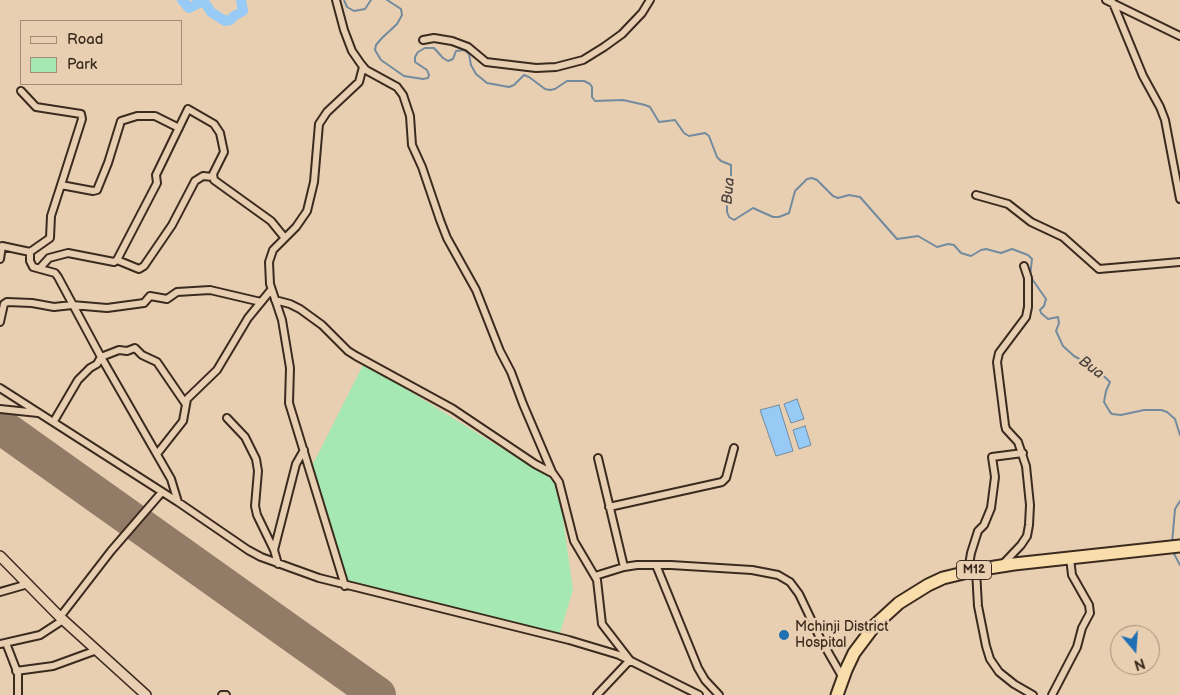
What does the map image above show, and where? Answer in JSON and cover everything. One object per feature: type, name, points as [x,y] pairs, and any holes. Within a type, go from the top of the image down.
[{"type":"highway","name":"M12","points":[[837,695],[854,653],[875,624],[899,603],[943,578],[972,570],[1001,566],[1175,547]]},
{"type":"street","points":[[336,0],[352,51],[363,67],[397,87],[403,95],[410,116],[412,145],[422,166],[447,238],[476,290],[500,352],[511,372],[553,474],[559,482],[574,541],[595,576],[602,624],[630,660]]},
{"type":"street","points":[[423,40],[434,38],[452,42],[468,48],[486,62],[536,68],[556,67],[583,60],[604,47],[622,34],[642,13],[650,0]]},
{"type":"street","points":[[1106,0],[1180,36]]},
{"type":"street","points":[[1113,3],[1143,76],[1162,114],[1180,198]]},
{"type":"street","points":[[345,586],[290,403],[290,368],[282,320],[269,276],[270,255],[284,237],[296,227],[307,211],[314,182],[319,124],[328,112],[359,82],[363,67]]},
{"type":"street","points":[[0,259],[1,246],[30,252],[50,238],[51,216],[82,116],[80,113],[36,107],[21,92]]},
{"type":"street","points":[[117,260],[157,183],[156,175],[188,109],[216,126],[220,133],[224,152],[213,177]]},
{"type":"street","points":[[61,185],[93,191],[97,190],[108,163],[121,121],[138,116],[155,116],[179,128]]},
{"type":"street","points":[[40,268],[49,258],[68,253],[114,262],[117,260],[139,269],[144,266],[172,225],[195,181],[203,176],[213,177]]},
{"type":"street","points":[[213,177],[215,181],[271,221],[284,237]]},
{"type":"street","points":[[976,195],[1008,204],[1031,222],[1063,237],[1099,269],[1180,262]]},
{"type":"street","points":[[30,252],[31,264],[33,266],[55,273],[58,277],[173,483],[178,502]]},
{"type":"street","points":[[1001,566],[1021,545],[1027,536],[1029,525],[1029,489],[1023,454],[1018,442],[1006,429],[997,362],[998,354],[1026,317],[1028,278],[1024,266]]},
{"type":"street","points":[[0,322],[4,304],[7,302],[32,303],[54,307],[72,305],[106,308],[144,303],[150,296],[167,300],[177,292],[204,290],[227,292],[261,302]]},
{"type":"street","points":[[185,403],[217,370],[248,318],[272,290]]},
{"type":"street","points":[[275,300],[300,309],[322,325],[348,351],[453,409],[553,474]]},
{"type":"street","points":[[54,421],[73,386],[90,368],[97,364],[101,357],[116,351],[138,349],[142,355],[157,362],[185,403],[183,422],[157,454]]},
{"type":"street","points":[[0,388],[54,421],[248,550],[278,564],[345,586],[569,640],[630,660],[699,695]]},
{"type":"street","points":[[0,409],[42,414]]},
{"type":"street","points":[[227,418],[245,437],[256,459],[258,471],[255,506],[278,564]]},
{"type":"street","points":[[609,507],[722,482],[726,478],[734,448]]},
{"type":"street","points":[[274,550],[296,464],[304,450]]},
{"type":"street","points":[[1023,454],[992,457],[995,477],[991,508],[984,525],[978,531],[971,553],[978,606],[990,659],[999,672],[1014,684],[1033,695]]},
{"type":"street","points":[[598,458],[624,567]]},
{"type":"street","points":[[18,695],[19,680],[3,644],[40,635],[62,618],[111,550],[162,492]]},
{"type":"street","points":[[0,556],[62,618],[146,695]]},
{"type":"street","points":[[1052,695],[1076,647],[1082,628],[1090,613],[1088,605],[1072,575],[1070,558]]},
{"type":"street","points":[[595,576],[624,567],[638,565],[752,570],[778,575],[790,582],[798,594],[843,678]]},
{"type":"street","points":[[656,565],[698,668],[705,680],[719,695]]},
{"type":"street","points":[[0,592],[28,584]]},
{"type":"street","points":[[16,671],[53,666],[97,650]]},
{"type":"street","points":[[597,695],[630,660]]},
{"type":"green space","points":[[364,363],[558,483],[573,590],[559,636],[346,586],[310,470]]},
{"type":"water","points":[[797,399],[804,419],[791,423],[784,404]]},
{"type":"water","points":[[779,405],[793,451],[776,456],[760,410]]},
{"type":"water","points":[[805,426],[811,445],[799,449],[793,430]]},
{"type":"waterway","name":"Bua","points":[[182,0],[189,8],[199,3],[205,3],[211,12],[225,21],[230,20],[243,11],[241,0]]},
{"type":"waterway","name":"Bua","points":[[344,0],[347,7],[354,11],[365,9],[371,0]]},
{"type":"waterway","name":"Bua","points":[[387,0],[401,9],[402,15],[397,24],[376,45],[375,50],[381,60],[404,76],[428,78],[427,70],[415,62],[418,52],[425,48],[434,48],[448,61],[453,59],[456,51],[464,50],[469,54],[471,65],[476,74],[487,83],[509,87],[514,85],[524,75],[545,89],[550,90],[567,81],[584,81],[592,87],[592,97],[595,101],[623,100],[645,105],[650,107],[659,122],[675,120],[684,133],[689,136],[705,133],[709,136],[717,157],[731,165],[731,176],[727,190],[727,212],[729,217],[734,220],[753,208],[773,217],[789,213],[795,191],[807,179],[812,178],[838,198],[849,195],[860,197],[897,239],[918,236],[937,247],[948,244],[954,245],[961,253],[971,256],[986,249],[1001,253],[1012,249],[1028,255],[1032,259],[1030,276],[1046,299],[1044,306],[1040,310],[1041,313],[1048,319],[1058,317],[1059,323],[1056,331],[1063,346],[1074,356],[1094,367],[1110,382],[1104,402],[1110,412],[1121,415],[1144,410],[1161,410],[1167,412],[1175,419],[1180,435]]},
{"type":"waterway","name":"Bua","points":[[1172,543],[1175,509],[1180,501]]},
{"type":"waterway","name":"Bua","points":[[1172,550],[1180,565]]},
{"type":"runway","points":[[0,426],[378,695]]},
{"type":"place","name":"Mchinji District Hospital","points":[[784,635]]}]
